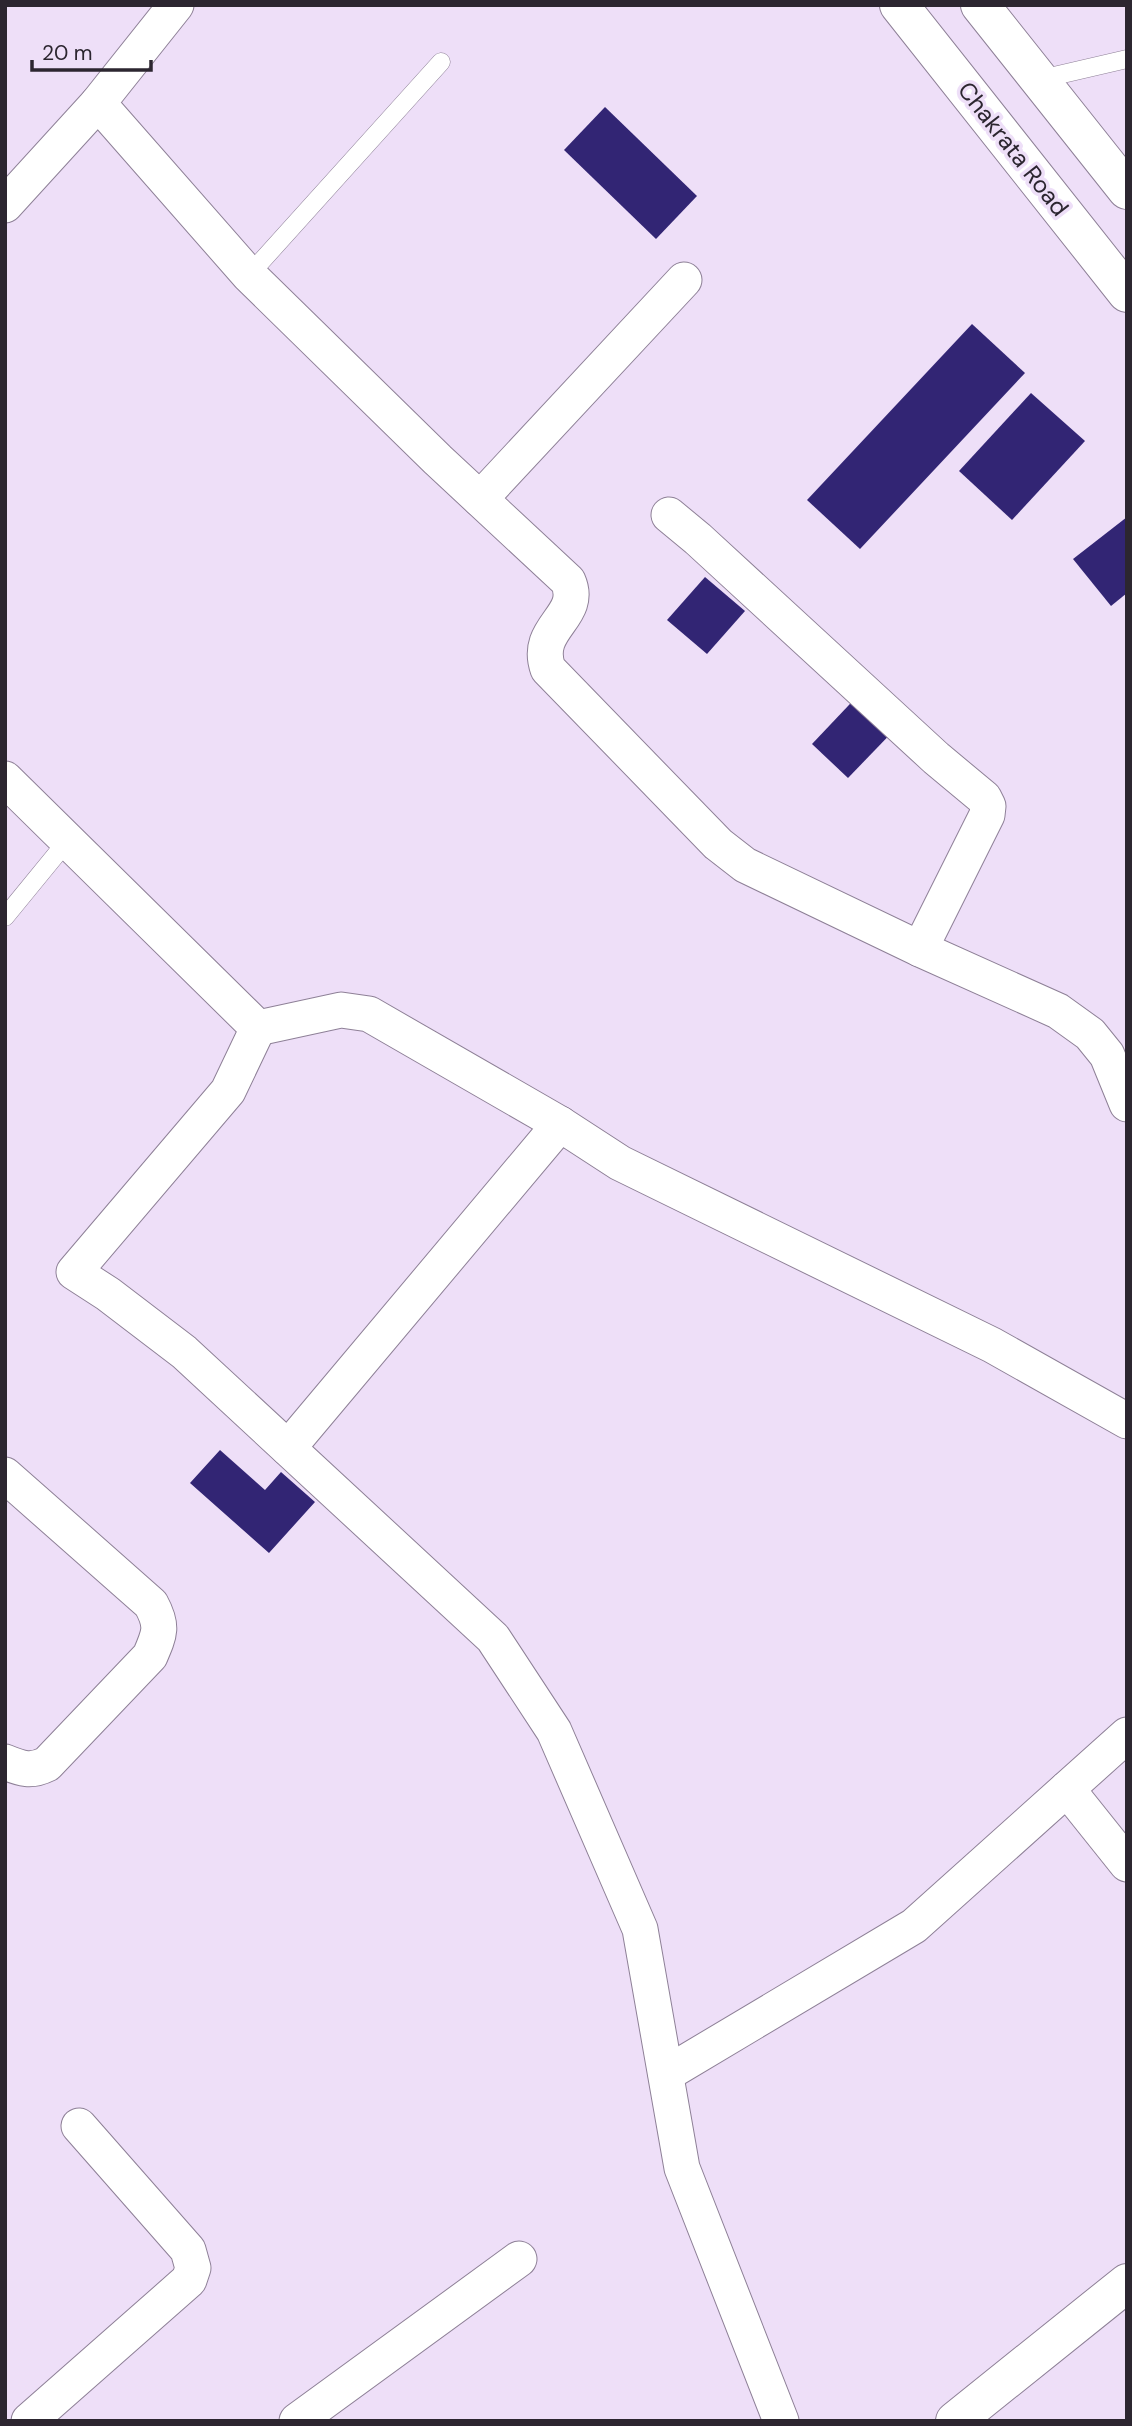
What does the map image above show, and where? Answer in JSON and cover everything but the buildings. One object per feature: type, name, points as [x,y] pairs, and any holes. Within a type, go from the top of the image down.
[{"type":"main road","name":"Chakrata Road","points":[[899,5],[1127,293]]},
{"type":"main road","points":[[980,5],[1127,190]]},
{"type":"main road","points":[[955,2421],[1127,2283]]},
{"type":"street","points":[[5,205],[98,103],[176,5]]},
{"type":"street","points":[[98,103],[249,275],[480,499],[568,580],[573,593],[571,603],[544,646],[548,669],[718,844],[745,865],[1058,1012],[1090,1034],[1107,1055],[1127,1104]]},
{"type":"street","points":[[480,499],[684,280]]},
{"type":"street","points":[[668,515],[698,539],[936,758],[984,798],[988,806],[987,815],[920,949]]},
{"type":"street","points":[[5,779],[258,1028]]},
{"type":"street","points":[[258,1028],[341,1010],[369,1014],[560,1124],[620,1163],[992,1345],[1127,1421]]},
{"type":"street","points":[[258,1028],[228,1091],[74,1272],[108,1294],[184,1352],[493,1638],[555,1731],[640,1929],[682,2168],[781,2421]]},
{"type":"street","points":[[288,1448],[560,1124]]},
{"type":"street","points":[[5,1475],[151,1604],[159,1620],[159,1636],[150,1656],[47,1764],[34,1770],[21,1769],[5,1762]]},
{"type":"street","points":[[666,2074],[915,1926],[1127,1735]]},
{"type":"street","points":[[1067,1789],[1127,1864]]},
{"type":"street","points":[[29,2421],[189,2280],[193,2269],[188,2250],[79,2126]]},
{"type":"street","points":[[297,2421],[519,2259]]},
{"type":"lane","points":[[1041,79],[1127,59]]},
{"type":"lane","points":[[249,275],[441,62]]},
{"type":"lane","points":[[5,917],[68,840]]}]
